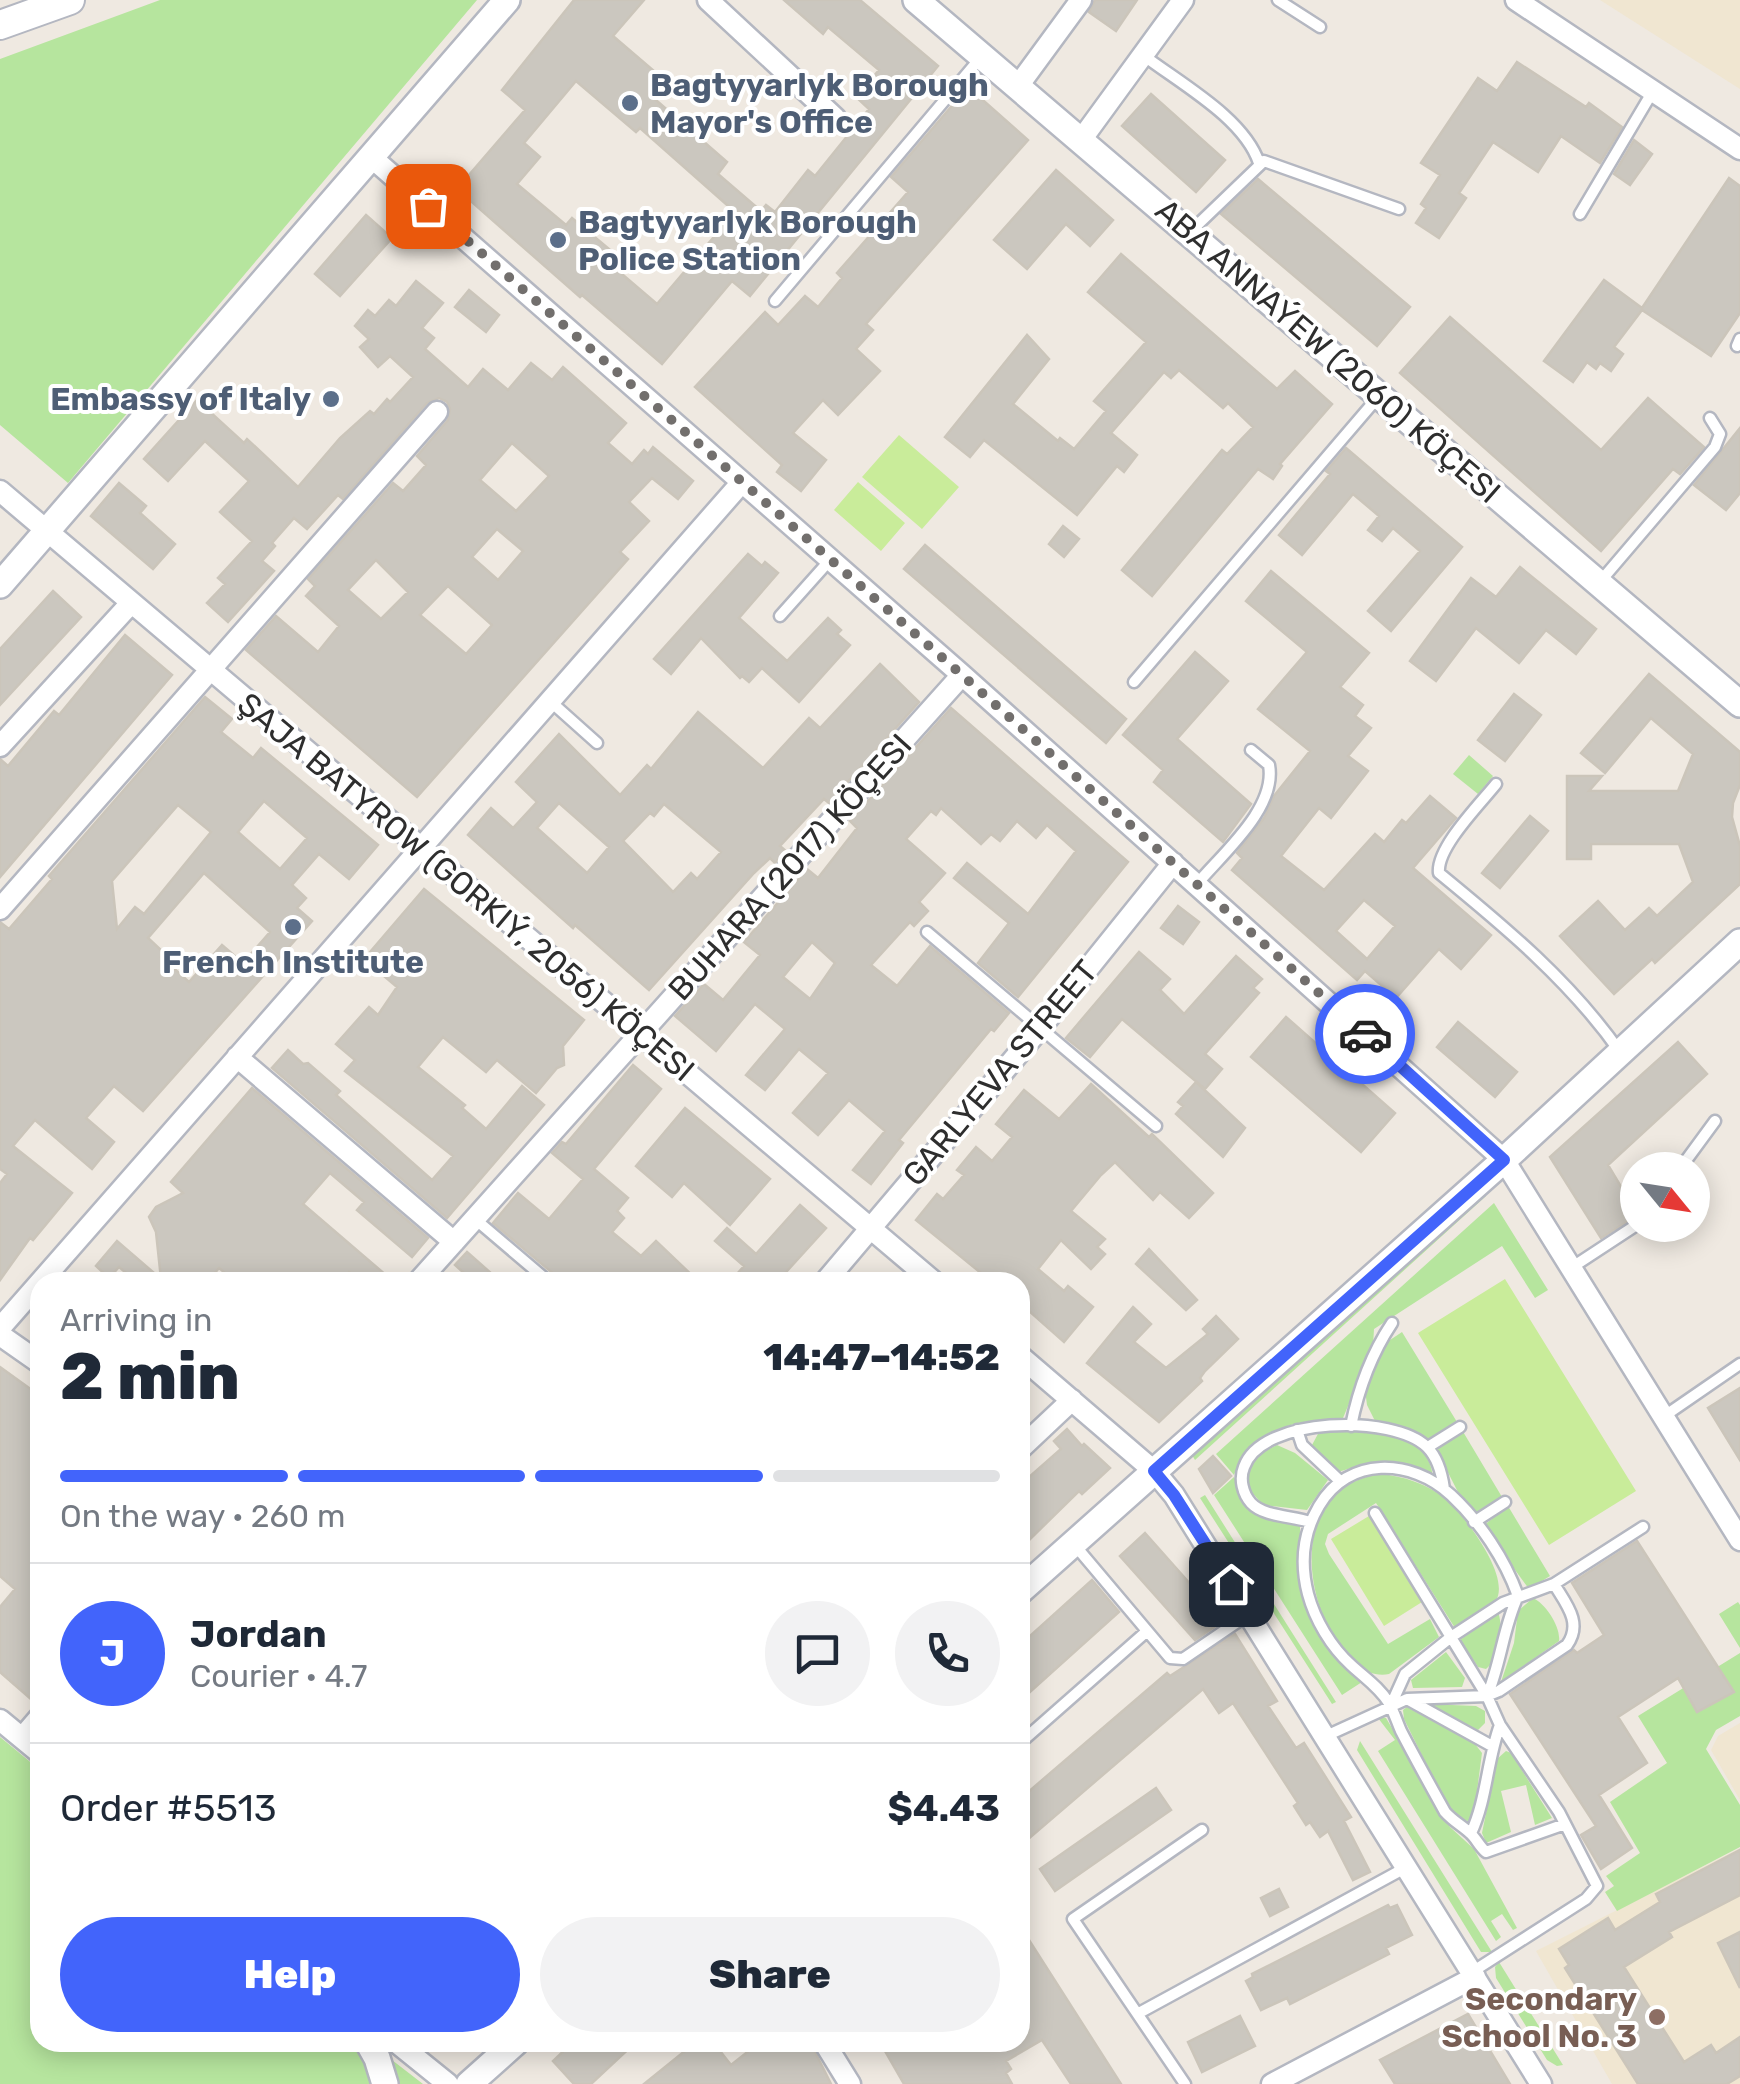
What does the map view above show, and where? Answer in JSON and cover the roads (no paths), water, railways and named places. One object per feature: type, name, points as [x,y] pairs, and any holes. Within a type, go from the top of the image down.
[{"type":"main road","points":[[0,24],[70,0]]},
{"type":"street","points":[[0,585],[506,0]]},
{"type":"street","points":[[708,0],[835,118]]},
{"type":"street","name":"ABA ANNAÝEW (2060) KÖÇESI","points":[[916,0],[1740,704]]},
{"type":"street","points":[[1018,86],[1081,0]]},
{"type":"street","points":[[1082,140],[1183,0]]},
{"type":"street","points":[[1516,0],[1740,149]]},
{"type":"street","points":[[370,156],[962,675],[1504,1160],[1740,1540]]},
{"type":"street","points":[[0,909],[437,412]]},
{"type":"street","points":[[51,1272],[742,482]]},
{"type":"street","name":"ŞAJA BATYROW (GORKIÝ, 2056) KÖÇESI","points":[[0,491],[922,1272]]},
{"type":"street","points":[[0,746],[130,603]]},
{"type":"street","name":"BUHARA (2017) KÖÇESI","points":[[427,1272],[962,675]]},
{"type":"street","name":"GARLYEVA STREET","points":[[833,1272],[1041,1027],[1173,863]]},
{"type":"street","points":[[1030,1582],[1504,1160],[1740,942]]},
{"type":"street","points":[[237,1057],[454,1242]]},
{"type":"street","points":[[30,1296],[0,1331],[30,1356]]},
{"type":"street","points":[[1030,1364],[1154,1471],[1174,1495],[1542,2084]]},
{"type":"street","points":[[1030,1440],[1072,1400]]},
{"type":"street","points":[[0,1720],[30,1745]]},
{"type":"street","points":[[22,1738],[30,1728]]},
{"type":"street","points":[[1272,2084],[1473,1974]]},
{"type":"street","points":[[374,2052],[385,2084]]},
{"type":"street","points":[[408,2052],[448,2084]]},
{"type":"street","points":[[469,2084],[505,2052]]},
{"type":"street","points":[[830,2052],[850,2084]]},
{"type":"lane","points":[[1278,0],[1320,26]]},
{"type":"lane","points":[[775,301],[983,55]]},
{"type":"lane","points":[[1142,55],[1235,124],[1253,145],[1259,163]]},
{"type":"lane","points":[[1580,214],[1653,92]]},
{"type":"lane","points":[[1189,232],[1259,163],[1266,161],[1399,209]]},
{"type":"lane","points":[[1134,682],[1380,396]]},
{"type":"lane","points":[[1599,584],[1715,447],[1720,434],[1710,418]]},
{"type":"lane","points":[[780,616],[830,559]]},
{"type":"lane","points":[[550,700],[598,743]]},
{"type":"lane","points":[[1197,884],[1261,808],[1270,788],[1270,765],[1251,750]]},
{"type":"lane","points":[[1496,784],[1449,844],[1438,863],[1438,873],[1508,929],[1593,1013],[1621,1053]]},
{"type":"lane","points":[[927,932],[1156,1126]]},
{"type":"lane","points":[[1692,1152],[1715,1121]]},
{"type":"lane","points":[[475,1219],[537,1272]]},
{"type":"lane","points":[[1571,1268],[1620,1236]]},
{"type":"lane","points":[[1351,1426],[1360,1391],[1392,1323]]},
{"type":"lane","points":[[1664,1417],[1740,1364]]},
{"type":"lane","points":[[1310,1522],[1256,1508],[1241,1480],[1252,1452],[1296,1430],[1351,1426],[1385,1430],[1428,1447],[1436,1459],[1444,1490]]},
{"type":"lane","points":[[1428,1447],[1460,1426]]},
{"type":"lane","points":[[1296,1430],[1302,1445],[1339,1480]]},
{"type":"lane","points":[[1487,1696],[1497,1671],[1507,1621],[1518,1596],[1509,1570],[1474,1522],[1444,1490],[1416,1476],[1379,1468],[1358,1470],[1339,1480],[1305,1536],[1307,1591],[1316,1619],[1347,1662],[1377,1686],[1445,1812],[1457,1826],[1471,1833],[1486,1852],[1565,1824]]},
{"type":"lane","points":[[1474,1522],[1505,1502]]},
{"type":"lane","points":[[1375,1513],[1487,1696],[1500,1724],[1565,1824],[1597,1886],[1586,1899],[1473,1974]]},
{"type":"lane","points":[[1390,1706],[1405,1674],[1451,1637],[1518,1596],[1554,1584],[1643,1527]]},
{"type":"lane","points":[[1073,1544],[1170,1658],[1184,1659],[1250,1614]]},
{"type":"lane","points":[[1326,1736],[1407,1699],[1487,1696],[1540,1664],[1572,1638],[1573,1615],[1554,1584]]},
{"type":"lane","points":[[1030,1734],[1146,1632]]},
{"type":"lane","points":[[1407,1699],[1492,1746]]},
{"type":"lane","points":[[1471,1833],[1481,1812],[1492,1746],[1500,1724]]},
{"type":"lane","points":[[1184,2084],[1073,1919],[1202,1830]]},
{"type":"lane","points":[[1139,2014],[1407,1867]]},
{"type":"place","name":"Bagtyyarlyk Borough Mayor's Office","points":[[630,103]]},
{"type":"place","name":"Bagtyyarlyk Borough Police Station","points":[[558,240]]},
{"type":"place","name":"Embassy of Italy","points":[[331,399]]},
{"type":"place","name":"French Institute","points":[[293,927]]},
{"type":"place","name":"Secondary School No. 3","points":[[1657,2017]]}]
